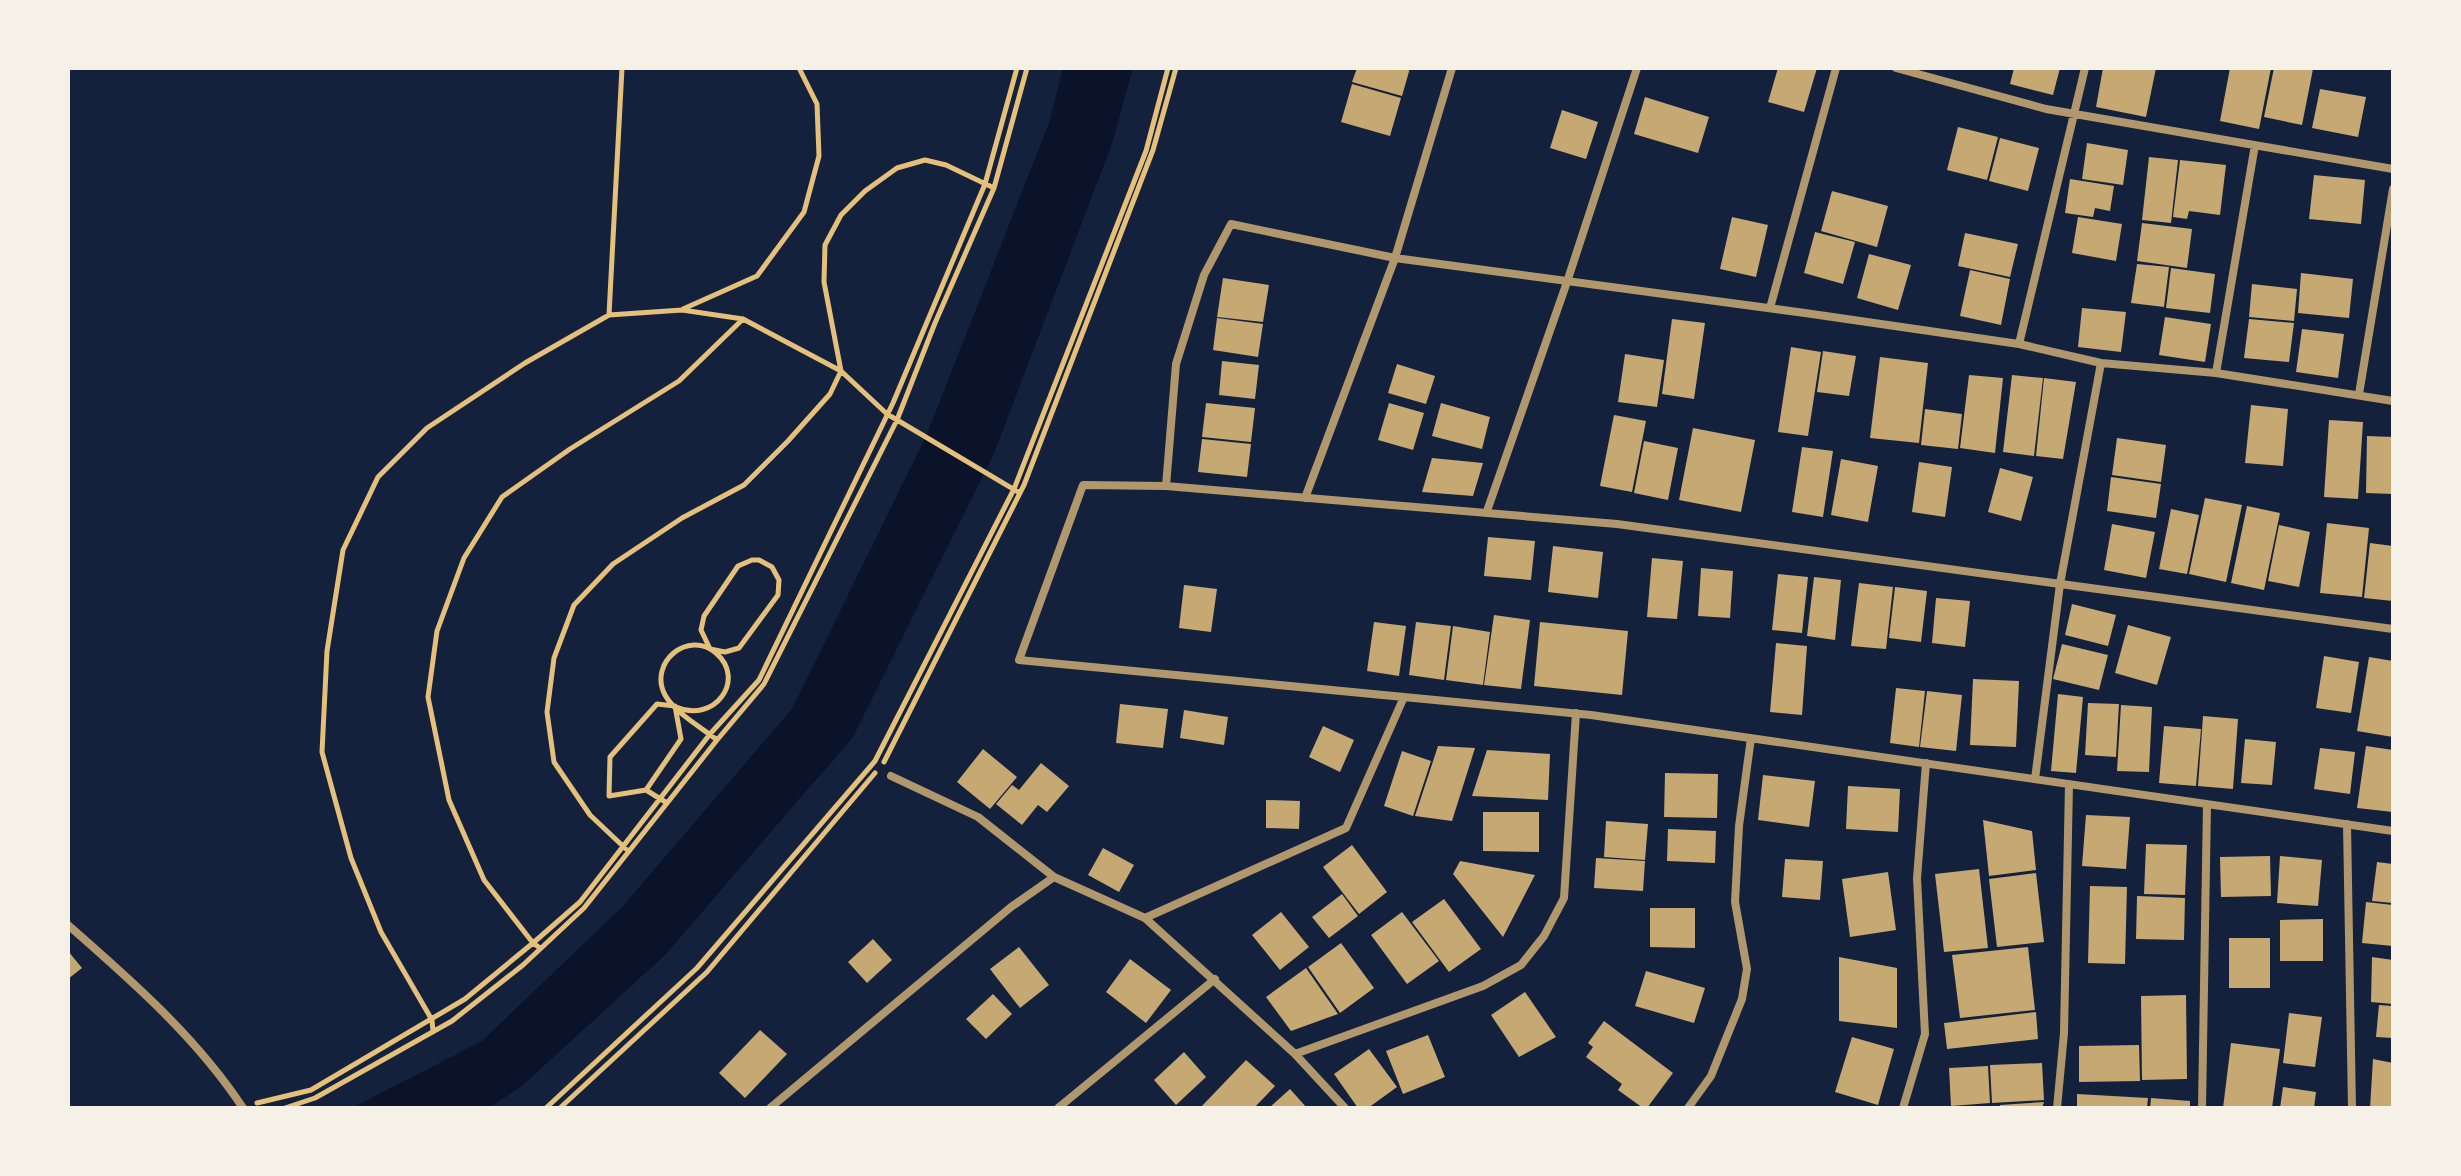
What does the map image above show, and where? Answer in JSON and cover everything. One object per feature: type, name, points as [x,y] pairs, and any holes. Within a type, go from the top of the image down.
[{"type":"street","points":[[1305,498],[1395,258],[1452,68]]},
{"type":"street","points":[[1487,511],[1637,68]]},
{"type":"street","points":[[1770,308],[1836,68]]},
{"type":"street","points":[[1896,68],[2046,109],[2393,169]]},
{"type":"street","points":[[2019,344],[2085,68]]},
{"type":"street","points":[[2216,373],[2255,145]]},
{"type":"street","points":[[2359,394],[2393,189]]},
{"type":"street","points":[[1166,486],[1176,364],[1204,275],[1231,224],[1395,258],[2019,344],[2101,363],[2216,373],[2393,401]]},
{"type":"street","points":[[2035,779],[2060,584],[2101,363]]},
{"type":"street","points":[[2393,629],[1633,526],[1487,511],[1166,486],[1083,485],[1019,660],[1576,713],[2393,831]]},
{"type":"street","points":[[1145,918],[1346,828],[1404,697]]},
{"type":"street","points":[[1295,1054],[1483,986],[1521,965],[1544,936],[1564,898],[1576,713]]},
{"type":"street","points":[[1688,1108],[1711,1076],[1742,999],[1747,969],[1735,902],[1739,826],[1751,738]]},
{"type":"street","points":[[1903,1108],[1925,1034],[1917,878],[1926,763]]},
{"type":"street","points":[[891,776],[978,817],[1054,877],[1145,918],[1295,1054],[1345,1108]]},
{"type":"street","points":[[2057,1108],[2064,1033],[2069,784]]},
{"type":"street","points":[[2202,1108],[2207,804]]},
{"type":"street","points":[[2347,824],[2352,1108]]},
{"type":"street","points":[[770,1108],[1011,907],[1054,877]]},
{"type":"street","points":[[68,925],[114,965],[196,1046],[242,1107]]},
{"type":"street","points":[[1058,1108],[1215,979]]},
{"type":"path","points":[[609,315],[622,68]]},
{"type":"path","points":[[682,310],[757,276],[804,212],[819,156],[817,104],[799,68]]},
{"type":"path","points":[[242,1107],[311,1090],[465,999],[533,943],[580,902],[710,734],[759,680],[887,414],[985,184],[1017,68]]},
{"type":"path","points":[[285,1108],[315,1098],[433,1031],[472,1006],[540,948],[584,908],[764,684],[897,420],[994,188],[1027,68]]},
{"type":"path","points":[[546,1108],[697,968],[875,761],[1017,491],[1146,151],[1168,68]]},
{"type":"path","points":[[560,1108],[707,972],[883,764],[1017,491],[1153,150],[1176,68]]},
{"type":"path","points":[[631,850],[623,849],[590,815],[554,762],[547,712],[554,658],[574,605],[613,564],[682,518],[744,485],[830,394],[841,371],[824,282],[825,245],[841,215],[865,191],[897,168],[925,160],[946,165],[994,188]]},
{"type":"path","points":[[433,1031],[432,1020],[381,932],[351,858],[322,752],[327,651],[343,550],[378,477],[427,428],[525,363],[609,315],[682,310],[743,319],[841,371],[887,414],[1017,491]]},
{"type":"path","points":[[540,948],[484,880],[449,800],[428,697],[437,631],[464,558],[502,497],[570,449],[679,381],[743,319]]},
{"type":"path","points":[[667,803],[646,790],[609,796],[610,757],[657,704],[675,706],[692,712],[717,703],[723,696],[727,672],[722,659],[710,649],[701,630],[704,616],[738,566],[752,560],[766,562],[779,580],[778,595],[739,648],[725,652],[710,649],[698,645],[688,645],[669,656],[663,665],[662,688],[675,706],[717,740]]},
{"type":"path","points":[[646,790],[681,739],[675,706]]},
{"type":"water","points":[[1063,68],[1133,68],[1112,144],[993,456],[853,737],[665,955],[522,1086],[489,1108],[352,1108],[482,1041],[621,908],[792,709],[927,434],[1049,123]]},
{"type":"building","points":[[1357,68],[1410,68],[1402,96],[1352,82]]},
{"type":"building","points":[[1778,68],[1817,68],[1804,112],[1768,102]]},
{"type":"building","points":[[2014,68],[2060,68],[2053,95],[2010,84]]},
{"type":"building","points":[[2103,68],[2156,68],[2146,117],[2096,107]]},
{"type":"building","points":[[2230,68],[2271,68],[2259,129],[2220,121]]},
{"type":"building","points":[[2274,68],[2313,69],[2302,125],[2264,117]]},
{"type":"building","points":[[1352,84],[1401,98],[1390,136],[1341,122]]},
{"type":"building","points":[[2320,89],[2366,97],[2358,137],[2312,128]]},
{"type":"building","points":[[1645,97],[1709,117],[1698,153],[1634,134]]},
{"type":"building","points":[[1562,110],[1598,122],[1586,159],[1550,148]]},
{"type":"building","points":[[1958,127],[1998,137],[1987,180],[1947,170]]},
{"type":"building","points":[[2000,138],[2039,148],[2028,191],[1989,181]]},
{"type":"building","points":[[2087,143],[2128,150],[2123,185],[2082,179]]},
{"type":"building","points":[[2149,157],[2178,160],[2171,223],[2142,220]]},
{"type":"building","points":[[2180,160],[2226,165],[2220,215],[2189,211],[2187,219],[2173,217]]},
{"type":"building","points":[[2314,175],[2365,180],[2361,224],[2309,219]]},
{"type":"building","points":[[2070,179],[2114,186],[2110,211],[2095,208],[2093,217],[2065,213]]},
{"type":"building","points":[[1832,191],[1888,206],[1877,247],[1821,231]]},
{"type":"building","points":[[1732,217],[1768,225],[1756,277],[1720,269]]},
{"type":"building","points":[[2078,217],[2122,224],[2116,261],[2072,253]]},
{"type":"building","points":[[2142,223],[2192,229],[2187,268],[2137,261]]},
{"type":"building","points":[[1815,232],[1855,242],[1843,284],[1804,273]]},
{"type":"building","points":[[1965,233],[2018,244],[2010,277],[1958,266]]},
{"type":"building","points":[[1869,254],[1911,265],[1898,310],[1857,298]]},
{"type":"building","points":[[2137,264],[2169,267],[2164,307],[2131,303]]},
{"type":"building","points":[[2171,268],[2215,274],[2210,313],[2166,308]]},
{"type":"building","points":[[1970,270],[2010,279],[2001,325],[1960,316]]},
{"type":"building","points":[[2301,273],[2353,279],[2349,318],[2298,313]]},
{"type":"building","points":[[1223,278],[1269,285],[1263,322],[1217,317]]},
{"type":"building","points":[[2252,284],[2297,289],[2294,321],[2249,317]]},
{"type":"building","points":[[2082,308],[2126,312],[2121,352],[2078,347]]},
{"type":"building","points":[[2165,317],[2211,324],[2205,362],[2159,355]]},
{"type":"building","points":[[1217,318],[1263,324],[1258,357],[1213,350]]},
{"type":"building","points":[[1672,319],[1705,323],[1694,399],[1662,394]]},
{"type":"building","points":[[2249,319],[2294,323],[2289,362],[2244,358]]},
{"type":"building","points":[[2302,329],[2344,334],[2338,378],[2296,372]]},
{"type":"building","points":[[1791,347],[1821,352],[1808,436],[1778,432]]},
{"type":"building","points":[[1823,351],[1856,356],[1849,396],[1817,392]]},
{"type":"building","points":[[1625,354],[1664,360],[1657,407],[1618,402]]},
{"type":"building","points":[[1880,357],[1928,363],[1919,443],[1870,438]]},
{"type":"building","points":[[1222,361],[1259,365],[1255,399],[1219,395]]},
{"type":"building","points":[[1397,364],[1435,376],[1426,404],[1388,393]]},
{"type":"building","points":[[1969,375],[2003,378],[1995,453],[1960,448]]},
{"type":"building","points":[[2012,375],[2043,378],[2034,456],[2003,452]]},
{"type":"building","points":[[2044,378],[2076,382],[2063,459],[2036,456]]},
{"type":"building","points":[[1206,403],[1255,408],[1251,442],[1202,437]]},
{"type":"building","points":[[1389,403],[1424,413],[1413,450],[1378,440]]},
{"type":"building","points":[[1441,403],[1490,417],[1482,449],[1432,436]]},
{"type":"building","points":[[2251,405],[2288,409],[2283,466],[2245,463]]},
{"type":"building","points":[[1925,409],[1962,414],[1958,449],[1921,445]]},
{"type":"building","points":[[1614,415],[1646,421],[1632,492],[1600,486]]},
{"type":"building","points":[[2329,420],[2363,422],[2358,499],[2324,497]]},
{"type":"building","points":[[1693,428],[1755,440],[1741,512],[1679,500]]},
{"type":"building","points":[[2367,436],[2393,437],[2393,494],[2366,493]]},
{"type":"building","points":[[2117,438],[2166,445],[2161,482],[2112,475]]},
{"type":"building","points":[[1202,439],[1251,444],[1247,477],[1198,472]]},
{"type":"building","points":[[1644,441],[1678,448],[1668,500],[1634,493]]},
{"type":"building","points":[[1802,447],[1833,451],[1823,517],[1792,512]]},
{"type":"building","points":[[1432,458],[1483,463],[1473,496],[1422,492]]},
{"type":"building","points":[[1841,459],[1878,466],[1868,522],[1831,515]]},
{"type":"building","points":[[1919,462],[1952,467],[1945,517],[1912,512]]},
{"type":"building","points":[[2000,468],[2033,477],[2021,521],[1988,512]]},
{"type":"building","points":[[2111,477],[2161,484],[2156,518],[2107,511]]},
{"type":"building","points":[[2205,498],[2242,505],[2226,582],[2189,574]]},
{"type":"building","points":[[2247,506],[2280,513],[2264,590],[2231,583]]},
{"type":"building","points":[[2171,509],[2199,515],[2187,574],[2159,569]]},
{"type":"building","points":[[2327,523],[2369,528],[2362,597],[2320,593]]},
{"type":"building","points":[[2112,524],[2155,532],[2146,578],[2104,570]]},
{"type":"building","points":[[2279,525],[2310,532],[2299,587],[2268,581]]},
{"type":"building","points":[[1488,537],[1535,541],[1531,580],[1484,576]]},
{"type":"building","points":[[2370,543],[2393,546],[2393,601],[2364,598]]},
{"type":"building","points":[[1553,546],[1603,552],[1598,598],[1548,592]]},
{"type":"building","points":[[1652,558],[1683,561],[1677,619],[1647,617]]},
{"type":"building","points":[[1701,568],[1733,571],[1730,618],[1698,616]]},
{"type":"building","points":[[1778,574],[1808,577],[1802,633],[1772,630]]},
{"type":"building","points":[[1814,577],[1841,580],[1835,640],[1807,636]]},
{"type":"building","points":[[1859,583],[1893,587],[1886,649],[1851,646]]},
{"type":"building","points":[[1184,585],[1217,589],[1211,632],[1179,628]]},
{"type":"building","points":[[1895,587],[1927,591],[1921,642],[1889,638]]},
{"type":"building","points":[[1936,598],[1970,601],[1965,647],[1932,643]]},
{"type":"building","points":[[2072,604],[2116,615],[2108,646],[2065,635]]},
{"type":"building","points":[[1494,615],[1530,620],[1521,689],[1484,685]]},
{"type":"building","points":[[1374,622],[1406,626],[1399,676],[1367,671]]},
{"type":"building","points":[[1416,622],[1451,626],[1444,680],[1409,675]]},
{"type":"building","points":[[1540,622],[1628,631],[1622,695],[1534,686]]},
{"type":"building","points":[[2128,625],[2171,637],[2157,685],[2115,673]]},
{"type":"building","points":[[1453,626],[1490,632],[1483,685],[1446,680]]},
{"type":"building","points":[[1776,643],[1807,646],[1802,715],[1770,712]]},
{"type":"building","points":[[2062,644],[2108,655],[2099,690],[2053,679]]},
{"type":"building","points":[[2324,656],[2359,662],[2351,713],[2316,708]]},
{"type":"building","points":[[2369,657],[2393,661],[2393,737],[2357,731]]},
{"type":"building","points":[[1973,679],[2019,681],[2016,747],[1970,745]]},
{"type":"building","points":[[1896,688],[1925,691],[1919,747],[1890,743]]},
{"type":"building","points":[[1927,691],[1962,695],[1956,751],[1920,747]]},
{"type":"building","points":[[2058,694],[2083,697],[2076,773],[2051,771]]},
{"type":"building","points":[[2088,703],[2119,704],[2116,757],[2085,755]]},
{"type":"building","points":[[1120,704],[1168,709],[1163,748],[1116,743]]},
{"type":"building","points":[[2121,705],[2152,707],[2149,772],[2117,771]]},
{"type":"building","points":[[1184,710],[1228,717],[1224,745],[1180,738]]},
{"type":"building","points":[[2203,716],[2238,719],[2233,789],[2198,786]]},
{"type":"building","points":[[1323,726],[1354,740],[1340,772],[1309,757]]},
{"type":"building","points":[[2164,726],[2201,729],[2196,786],[2159,783]]},
{"type":"building","points":[[2245,739],[2276,742],[2272,785],[2241,783]]},
{"type":"building","points":[[1438,746],[1475,748],[1452,821],[1415,816]]},
{"type":"building","points":[[2366,746],[2393,750],[2393,812],[2357,808]]},
{"type":"building","points":[[2320,748],[2355,752],[2350,794],[2314,789]]},
{"type":"building","points":[[983,749],[1017,777],[990,809],[957,782]]},
{"type":"building","points":[[1487,750],[1550,754],[1548,800],[1472,796]]},
{"type":"building","points":[[1402,751],[1431,761],[1413,816],[1384,806]]},
{"type":"building","points":[[1041,763],[1069,786],[1047,812],[1038,805],[1022,825],[996,804],[1012,785],[1019,790]]},
{"type":"building","points":[[1665,773],[1718,774],[1717,818],[1664,817]]},
{"type":"building","points":[[1763,775],[1815,781],[1809,827],[1758,820]]},
{"type":"building","points":[[1848,786],[1900,789],[1898,832],[1846,829]]},
{"type":"building","points":[[1266,800],[1300,801],[1299,829],[1266,828]]},
{"type":"building","points":[[1483,812],[1539,812],[1539,852],[1483,851]]},
{"type":"building","points":[[2086,815],[2130,817],[2126,869],[2082,866]]},
{"type":"building","points":[[1983,820],[2032,831],[2036,870],[1989,876]]},
{"type":"building","points":[[1606,821],[1648,824],[1645,860],[1604,857]]},
{"type":"building","points":[[1668,829],[1716,831],[1715,863],[1667,861]]},
{"type":"building","points":[[2146,844],[2187,845],[2185,895],[2144,894]]},
{"type":"building","points":[[1352,845],[1387,892],[1359,914],[1323,867]]},
{"type":"building","points":[[1103,848],[1134,865],[1119,892],[1088,875]]},
{"type":"building","points":[[2270,856],[2271,896],[2221,897],[2220,857]]},
{"type":"building","points":[[2280,856],[2322,860],[2318,906],[2277,903]]},
{"type":"building","points":[[1596,858],[1645,861],[1643,891],[1594,888]]},
{"type":"building","points":[[1785,859],[1823,861],[1820,900],[1782,897]]},
{"type":"building","points":[[1460,861],[1535,875],[1503,937],[1453,874]]},
{"type":"building","points":[[2377,862],[2393,864],[2393,903],[2372,901]]},
{"type":"building","points":[[1979,869],[1988,948],[1944,952],[1935,874]]},
{"type":"building","points":[[1888,872],[1896,930],[1850,937],[1842,879]]},
{"type":"building","points":[[2036,873],[2044,942],[1997,947],[1989,879]]},
{"type":"building","points":[[2090,886],[2127,887],[2125,964],[2088,963]]},
{"type":"building","points":[[1342,894],[1358,916],[1329,938],[1312,917]]},
{"type":"building","points":[[2137,896],[2185,898],[2184,940],[2136,939]]},
{"type":"building","points":[[1444,899],[1481,949],[1449,972],[1412,922]]},
{"type":"building","points":[[2366,902],[2393,905],[2393,946],[2362,943]]},
{"type":"building","points":[[1650,908],[1695,908],[1695,948],[1650,947]]},
{"type":"building","points":[[1281,912],[1309,947],[1280,970],[1252,935]]},
{"type":"building","points":[[1402,912],[1439,961],[1407,984],[1371,935]]},
{"type":"building","points":[[2323,919],[2323,961],[2280,961],[2280,920]]},
{"type":"building","points":[[2229,938],[2270,938],[2270,988],[2229,988]]},
{"type":"building","points":[[873,939],[892,960],[867,983],[848,962]]},
{"type":"building","points":[[1341,943],[1374,988],[1340,1013],[1308,967]]},
{"type":"building","points":[[1019,947],[1049,985],[1020,1008],[990,969]]},
{"type":"building","points":[[2028,947],[2035,1010],[1960,1018],[1952,955]]},
{"type":"building","points":[[68,951],[82,968],[68,979]]},
{"type":"building","points":[[1839,957],[1897,968],[1897,1028],[1839,1021]]},
{"type":"building","points":[[2372,957],[2393,960],[2393,1004],[2371,1002]]},
{"type":"building","points":[[1130,959],[1171,990],[1146,1023],[1106,992]]},
{"type":"building","points":[[1306,968],[1338,1014],[1291,1031],[1266,997]]},
{"type":"building","points":[[1646,971],[1705,988],[1694,1023],[1635,1006]]},
{"type":"building","points":[[1525,992],[1556,1037],[1519,1057],[1491,1015]]},
{"type":"building","points":[[993,994],[1012,1014],[986,1039],[966,1019]]},
{"type":"building","points":[[2186,995],[2187,1079],[2142,1080],[2141,996]]},
{"type":"building","points":[[2379,1005],[2393,1006],[2393,1038],[2376,1037]]},
{"type":"building","points":[[2036,1012],[2038,1039],[1947,1049],[1944,1023]]},
{"type":"building","points":[[2289,1013],[2322,1017],[2315,1067],[2283,1063]]},
{"type":"building","points":[[1604,1021],[1673,1073],[1647,1108],[1618,1090],[1622,1084],[1586,1057],[1593,1047],[1588,1043]]},
{"type":"building","points":[[760,1030],[787,1054],[745,1098],[719,1073]]},
{"type":"building","points":[[1428,1035],[1445,1077],[1403,1094],[1386,1051]]},
{"type":"building","points":[[1852,1037],[1894,1049],[1878,1105],[1835,1092]]},
{"type":"building","points":[[2231,1043],[2280,1049],[2272,1108],[2223,1108]]},
{"type":"building","points":[[2139,1045],[2140,1081],[2079,1082],[2079,1046]]},
{"type":"building","points":[[1369,1049],[1397,1087],[1368,1108],[1358,1108],[1334,1074]]},
{"type":"building","points":[[1184,1052],[1206,1077],[1176,1105],[1154,1080]]},
{"type":"building","points":[[2373,1059],[2393,1063],[2393,1108],[2370,1108]]},
{"type":"building","points":[[1246,1060],[1275,1086],[1254,1108],[1200,1108]]},
{"type":"building","points":[[2042,1063],[2044,1100],[1992,1103],[1990,1065]]},
{"type":"building","points":[[1988,1066],[1990,1103],[1951,1106],[1949,1068]]},
{"type":"building","points":[[2283,1087],[2316,1092],[2314,1108],[2280,1108]]},
{"type":"building","points":[[1290,1089],[1307,1108],[1269,1108]]},
{"type":"building","points":[[2077,1094],[2148,1098],[2147,1108],[2077,1108]]},
{"type":"building","points":[[2151,1098],[2190,1101],[2190,1108],[2150,1108]]},
{"type":"building","points":[[2044,1102],[2042,1108],[1999,1108],[2000,1105]]}]
